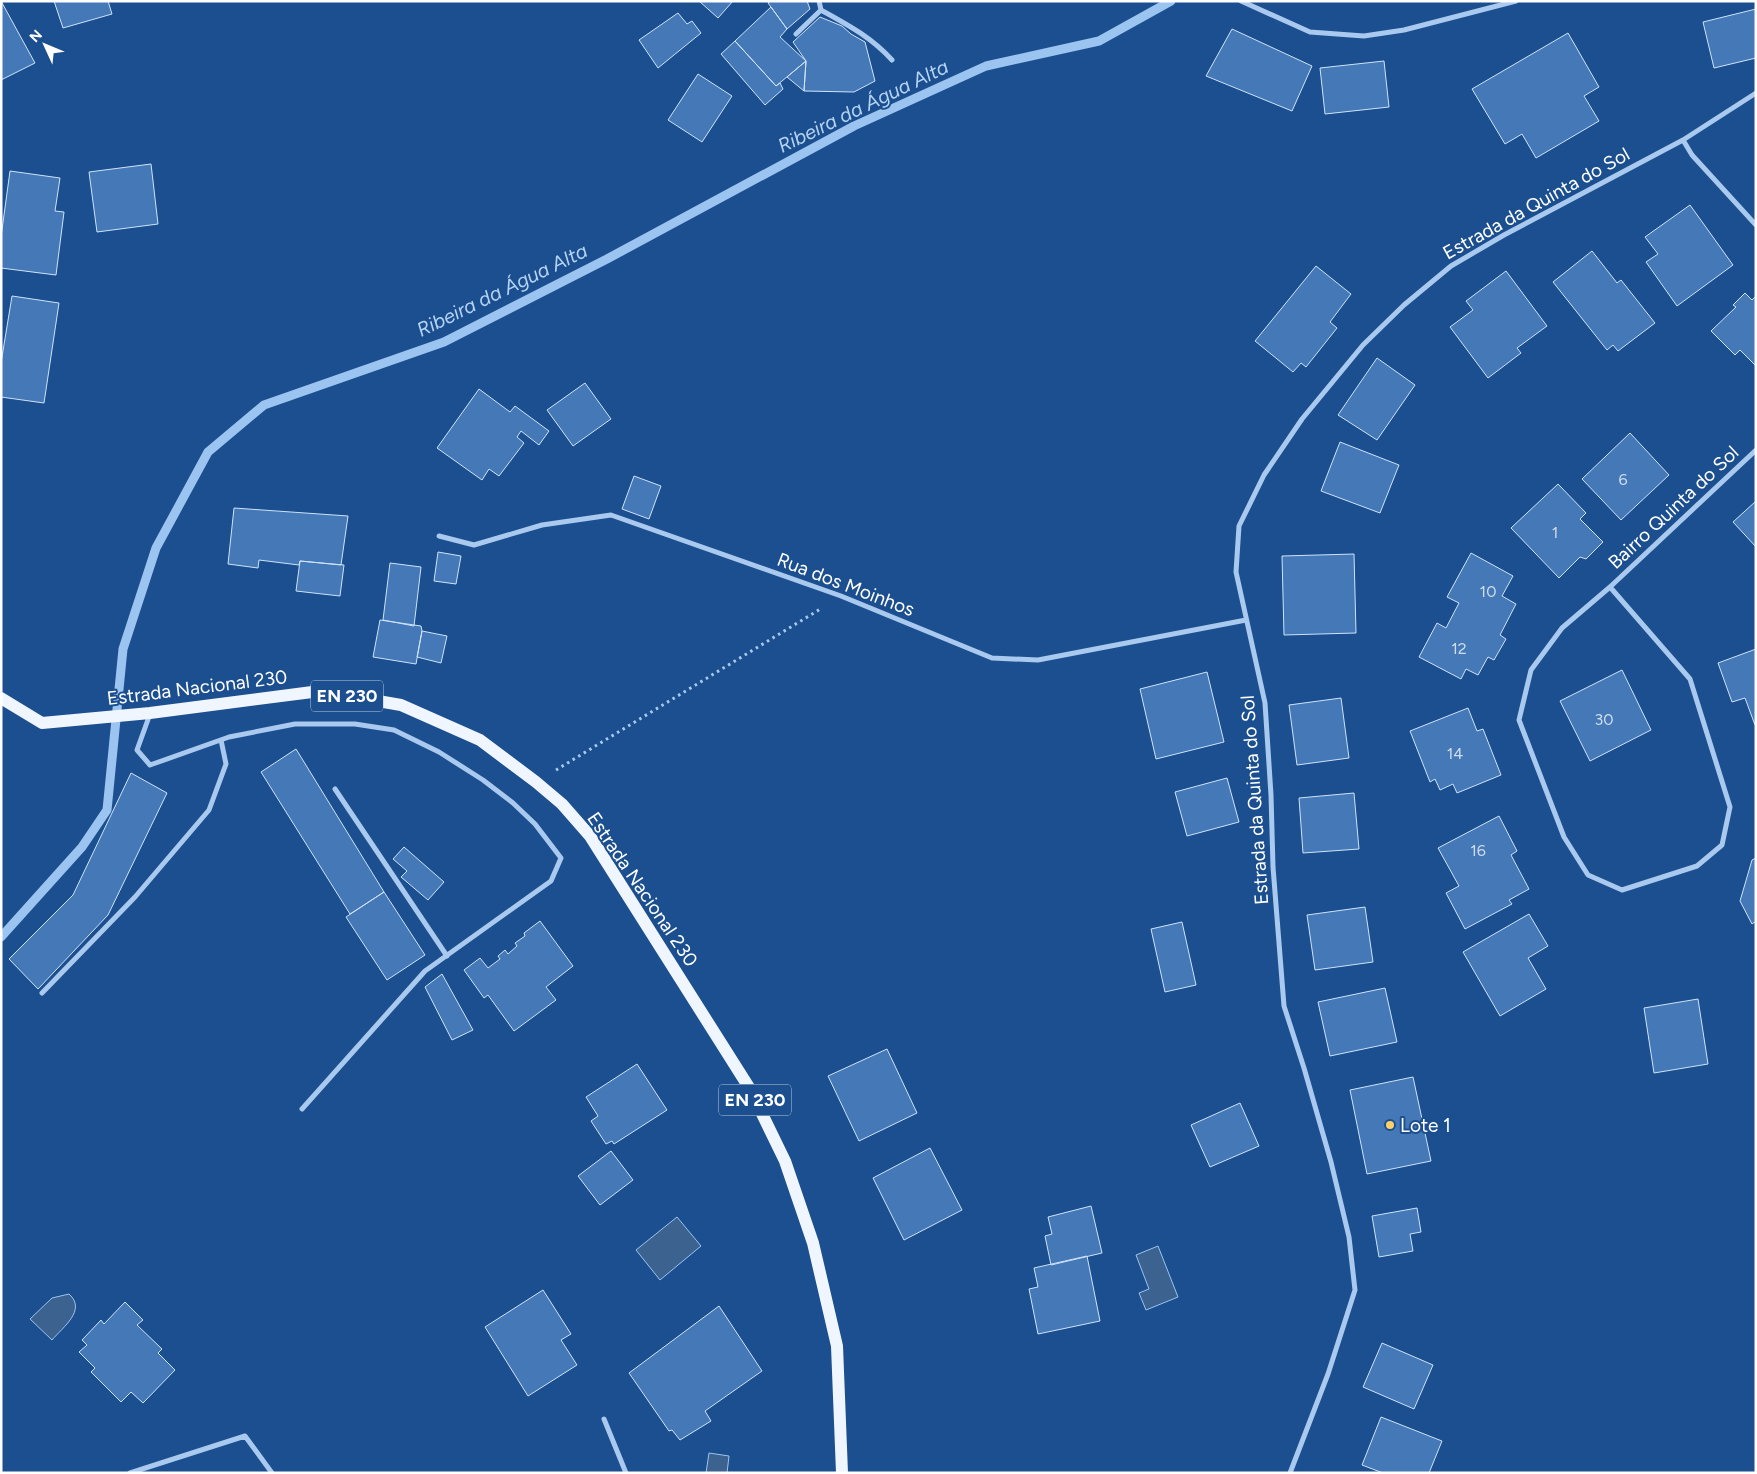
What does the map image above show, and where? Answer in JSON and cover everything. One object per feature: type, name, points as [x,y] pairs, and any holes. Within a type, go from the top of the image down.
[{"type":"main road","name":"Estrada Nacional 230","points":[[1,698],[42,723],[144,714],[320,691],[401,705],[480,740],[562,804],[590,836],[750,1090],[785,1161],[813,1243],[837,1346],[842,1473]]},
{"type":"street","points":[[819,1],[821,10],[877,44],[892,60]]},
{"type":"street","points":[[1241,1],[1310,32],[1364,36],[1404,30],[1516,1]]},
{"type":"street","points":[[796,34],[821,10]]},
{"type":"street","name":"Estrada da Quinta do Sol","points":[[1290,1473],[1328,1374],[1355,1290],[1349,1237],[1331,1162],[1284,1006],[1273,867],[1271,795],[1265,703],[1236,572],[1239,526],[1264,475],[1302,419],[1364,344],[1404,305],[1451,266],[1504,235],[1683,140],[1756,93]]},
{"type":"street","points":[[1683,140],[1692,155],[1756,225]]},
{"type":"street","name":"Bairro Quinta do Sol","points":[[1610,587],[1690,679],[1730,807],[1722,845],[1697,866],[1622,890],[1588,875],[1564,838],[1519,720],[1531,670],[1562,628],[1610,587],[1756,450]]},
{"type":"street","name":"Rua dos Moinhos","points":[[439,536],[474,545],[542,525],[611,515],[841,596],[992,658],[1038,660],[1246,620]]},
{"type":"street","points":[[144,714],[137,750],[150,765],[229,737],[295,724],[355,724],[394,730],[439,752],[484,780],[514,803],[535,824],[561,858],[551,881],[425,971],[302,1109]]},
{"type":"street","points":[[42,993],[135,897],[209,810],[226,764],[220,740]]},
{"type":"street","points":[[335,789],[447,956]]},
{"type":"street","points":[[604,1418],[626,1473]]},
{"type":"street","points":[[130,1473],[245,1436],[272,1473]]},
{"type":"path","points":[[536,782],[841,596]]},
{"type":"water","points":[[677,1217],[701,1246],[660,1280],[636,1250]]},
{"type":"water","points":[[1158,1246],[1178,1297],[1146,1310],[1139,1293],[1149,1289],[1136,1255]]},
{"type":"water","points":[[69,1294],[74,1300],[74,1312],[67,1324],[52,1340],[30,1319],[52,1298]]},
{"type":"water","points":[[709,1453],[729,1456],[727,1473],[706,1473]]},
{"type":"building","points":[[1,1],[35,63],[1,80]]},
{"type":"building","points":[[54,1],[108,1],[112,14],[63,28]]},
{"type":"building","points":[[699,1],[733,1],[718,18]]},
{"type":"building","points":[[771,1],[807,1],[810,9],[787,29],[768,3]]},
{"type":"building","points":[[771,7],[787,29],[780,37],[806,61],[776,86],[735,41]]},
{"type":"building","points":[[1756,9],[1756,58],[1714,68],[1703,22]]},
{"type":"building","points":[[678,13],[687,24],[692,21],[701,33],[658,68],[639,40]]},
{"type":"building","points":[[820,17],[842,26],[865,42],[875,81],[854,92],[804,91],[806,61],[793,42]]},
{"type":"building","points":[[1232,29],[1312,66],[1292,111],[1206,76]]},
{"type":"building","points":[[1568,33],[1599,87],[1584,96],[1599,121],[1536,158],[1522,134],[1505,144],[1472,89]]},
{"type":"building","points":[[735,41],[776,86],[780,83],[783,89],[765,105],[721,54]]},
{"type":"building","points":[[806,61],[804,91],[787,77]]},
{"type":"building","points":[[1384,61],[1389,107],[1325,114],[1320,68]]},
{"type":"building","points":[[698,74],[732,96],[702,142],[668,120]]},
{"type":"building","points":[[151,164],[158,224],[97,232],[89,172]]},
{"type":"building","points":[[10,171],[60,178],[55,211],[64,212],[56,275],[1,268],[1,237]]},
{"type":"building","points":[[1690,205],[1733,265],[1677,306],[1646,262],[1658,254],[1645,237]]},
{"type":"building","points":[[1592,251],[1617,283],[1621,280],[1655,323],[1618,351],[1613,345],[1607,350],[1553,282]]},
{"type":"building","points":[[1316,266],[1351,294],[1330,322],[1337,328],[1306,367],[1301,363],[1293,372],[1255,341]]},
{"type":"building","points":[[1506,271],[1547,326],[1517,348],[1521,353],[1488,378],[1450,327],[1473,310],[1466,301]]},
{"type":"building","points":[[1745,293],[1752,300],[1756,296],[1756,366],[1740,350],[1735,355],[1711,331],[1736,307],[1733,305]]},
{"type":"building","points":[[12,296],[59,303],[44,403],[1,397],[1,363]]},
{"type":"building","points":[[1377,358],[1415,385],[1377,440],[1338,415]]},
{"type":"building","points":[[585,383],[611,419],[573,446],[547,410]]},
{"type":"building","points":[[479,389],[510,412],[515,406],[549,431],[539,445],[521,431],[517,437],[524,443],[499,476],[489,469],[482,480],[437,448]]},
{"type":"building","points":[[1630,433],[1669,475],[1621,520],[1582,479]]},
{"type":"building","points":[[1340,442],[1399,465],[1380,513],[1321,491]]},
{"type":"building","points":[[634,476],[661,486],[649,519],[622,509]]},
{"type":"building","points":[[1558,484],[1586,513],[1580,519],[1603,542],[1586,559],[1580,557],[1559,578],[1511,528]]},
{"type":"building","points":[[1756,501],[1756,547],[1733,522]]},
{"type":"building","points":[[234,508],[348,516],[341,565],[300,561],[299,565],[259,560],[258,568],[228,564]]},
{"type":"building","points":[[438,552],[461,556],[456,584],[434,581]]},
{"type":"building","points":[[1471,553],[1513,576],[1502,596],[1516,604],[1500,635],[1506,639],[1494,660],[1488,657],[1478,675],[1466,669],[1461,679],[1419,657],[1437,623],[1446,628],[1459,603],[1447,597]]},
{"type":"building","points":[[1354,554],[1356,633],[1284,635],[1282,556]]},
{"type":"building","points":[[300,561],[344,565],[340,596],[296,591]]},
{"type":"building","points":[[390,563],[421,567],[414,626],[383,620]]},
{"type":"building","points":[[380,620],[421,626],[422,631],[416,664],[373,657]]},
{"type":"building","points":[[422,631],[447,636],[441,663],[417,657]]},
{"type":"building","points":[[1756,649],[1755,725],[1745,698],[1732,702],[1718,663]]},
{"type":"building","points":[[1622,670],[1651,730],[1590,761],[1560,701]]},
{"type":"building","points":[[1207,672],[1224,742],[1156,759],[1140,689]]},
{"type":"building","points":[[1341,698],[1349,758],[1297,765],[1289,705]]},
{"type":"building","points":[[1468,708],[1477,731],[1483,729],[1501,775],[1457,793],[1453,784],[1440,790],[1435,779],[1430,782],[1410,731]]},
{"type":"building","points":[[296,749],[384,892],[350,914],[261,772]]},
{"type":"building","points":[[131,773],[167,793],[108,915],[38,989],[9,959],[73,895]]},
{"type":"building","points":[[1227,778],[1239,822],[1187,836],[1175,792]]},
{"type":"building","points":[[1354,793],[1359,849],[1303,853],[1299,798]]},
{"type":"building","points":[[1499,816],[1517,851],[1511,855],[1529,889],[1509,900],[1512,904],[1465,929],[1446,893],[1459,886],[1438,848]]},
{"type":"building","points":[[404,847],[444,882],[428,900],[401,877],[407,871],[393,859]]},
{"type":"building","points":[[1756,858],[1756,921],[1752,924],[1740,901],[1752,860]]},
{"type":"building","points":[[384,892],[425,955],[387,980],[346,917]]},
{"type":"building","points":[[1365,907],[1373,962],[1315,970],[1307,915]]},
{"type":"building","points":[[1529,914],[1548,946],[1528,958],[1546,989],[1500,1016],[1463,952]]},
{"type":"building","points":[[540,921],[573,966],[546,987],[556,1000],[514,1031],[488,995],[484,998],[464,970],[480,958],[488,968],[500,959],[498,956],[505,950],[508,954],[517,946],[515,943],[525,936],[524,933]]},
{"type":"building","points":[[1182,922],[1196,985],[1165,992],[1151,929]]},
{"type":"building","points":[[442,974],[473,1030],[452,1040],[425,987]]},
{"type":"building","points":[[1385,988],[1397,1042],[1330,1056],[1318,1002]]},
{"type":"building","points":[[1698,999],[1708,1064],[1654,1073],[1644,1008]]},
{"type":"building","points":[[887,1049],[917,1113],[859,1141],[828,1076]]},
{"type":"building","points":[[637,1064],[667,1110],[614,1144],[612,1141],[606,1144],[591,1121],[598,1116],[586,1097]]},
{"type":"building","name":"Lote 1","points":[[1413,1077],[1431,1161],[1367,1174],[1350,1090]]},
{"type":"building","points":[[1240,1103],[1259,1146],[1210,1167],[1191,1125]]},
{"type":"building","points":[[930,1148],[962,1210],[904,1240],[873,1178]]},
{"type":"building","points":[[611,1151],[633,1180],[600,1205],[578,1176]]},
{"type":"building","points":[[1091,1206],[1102,1253],[1051,1265],[1045,1236],[1052,1234],[1048,1217]]},
{"type":"building","points":[[1417,1208],[1421,1232],[1410,1234],[1413,1251],[1379,1257],[1372,1216]]},
{"type":"building","points":[[1087,1256],[1100,1321],[1038,1334],[1029,1289],[1038,1287],[1034,1268]]},
{"type":"building","points":[[543,1290],[571,1334],[561,1340],[577,1365],[528,1396],[485,1327]]},
{"type":"building","points":[[125,1302],[143,1320],[137,1325],[162,1349],[158,1353],[175,1370],[143,1403],[131,1392],[121,1402],[91,1372],[95,1368],[79,1352],[87,1345],[82,1340],[101,1320],[104,1324]]},
{"type":"building","points":[[719,1306],[762,1371],[705,1411],[711,1421],[680,1440],[672,1430],[669,1431],[629,1373]]},
{"type":"building","points":[[1382,1343],[1433,1365],[1414,1409],[1363,1387]]},
{"type":"building","points":[[1381,1417],[1442,1441],[1429,1473],[1383,1473],[1362,1465]]},
{"type":"waterway","name":"Ribeira da Água Alta","points":[[1,937],[82,847],[107,810],[123,649],[156,548],[208,452],[264,405],[444,342],[607,259],[854,126],[986,66],[1099,41],[1171,1]]},
{"type":"place","name":"Lote 1","points":[[1390,1125]]}]
